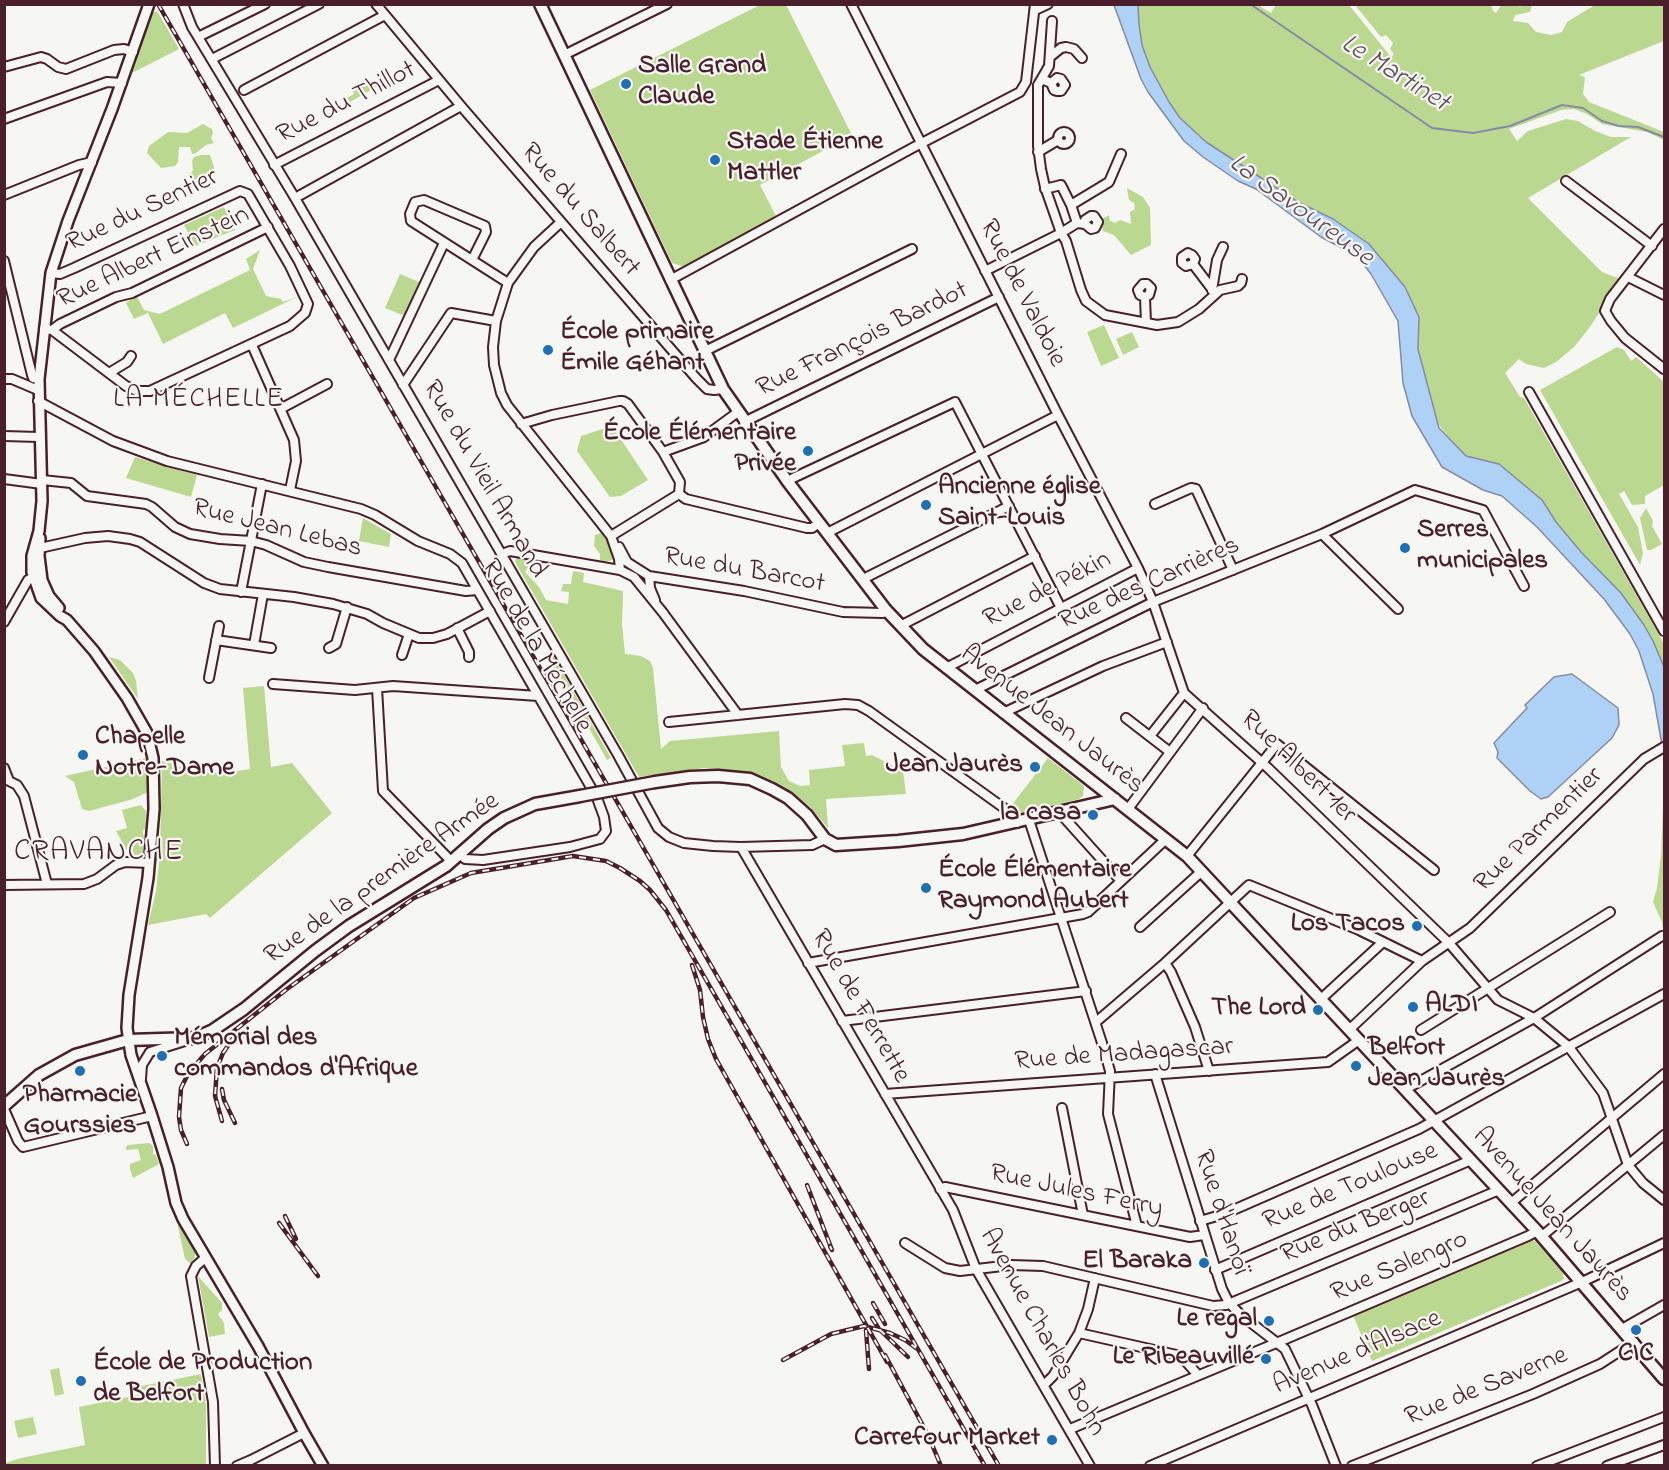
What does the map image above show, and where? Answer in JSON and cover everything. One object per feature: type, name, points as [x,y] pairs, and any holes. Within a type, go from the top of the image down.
[{"type":"main road","name":"Avenue Jean Jaurès","points":[[540,4],[723,388],[788,482],[886,610],[923,649],[946,668],[1187,856],[1540,1234],[1665,1379]]},
{"type":"main road","name":"Rue de la première Armée","points":[[4,1108],[39,1075],[75,1055],[128,1040],[195,1038],[226,1022],[349,926],[446,866],[488,829],[514,813],[535,804],[690,777],[718,776],[750,779],[788,798],[807,815],[825,839]]},
{"type":"main road","points":[[825,839],[836,845],[963,834],[1115,799]]},
{"type":"street","name":"Rue du Vieil Armand","points":[[183,4],[186,17],[295,198],[658,828],[669,837],[684,843],[741,847],[812,845],[825,839]]},
{"type":"street","points":[[198,37],[265,4]]},
{"type":"street","points":[[212,59],[319,4]]},
{"type":"street","name":"Rue du Salbert","points":[[376,4],[696,378],[707,389],[723,388]]},
{"type":"street","points":[[564,55],[667,4]]},
{"type":"street","name":"Rue de Valdoie","points":[[851,4],[1058,415],[1138,568],[1153,602]]},
{"type":"street","points":[[670,280],[1020,92],[1026,82],[1035,7],[1048,4]]},
{"type":"street","points":[[146,6],[122,83],[68,221],[51,273],[48,329],[38,390],[42,482],[37,576],[67,620],[111,674],[147,733],[152,746],[154,774],[149,864],[129,995],[128,1040],[168,1167],[176,1203],[205,1258],[258,1346],[323,1466]]},
{"type":"street","points":[[244,90],[385,15]]},
{"type":"street","points":[[1052,21],[1048,47],[1050,57],[1040,82],[1038,152],[1045,189],[1066,241],[1086,301],[1105,315],[1167,325],[1178,322],[1199,309],[1214,292],[1238,286],[1242,279]]},
{"type":"street","points":[[1050,57],[1066,47],[1074,49],[1082,58]]},
{"type":"street","points":[[4,67],[41,57],[66,69],[114,50],[124,49],[133,52]]},
{"type":"street","name":"Rue du Thillot","points":[[274,165],[439,80]]},
{"type":"street","points":[[4,119],[107,82],[122,83]]},
{"type":"street","points":[[1026,82],[1052,83]]},
{"type":"street","points":[[295,198],[461,106]]},
{"type":"street","points":[[1038,152],[1058,140]]},
{"type":"street","points":[[1071,205],[1109,182],[1121,154]]},
{"type":"street","points":[[4,195],[92,162]]},
{"type":"street","points":[[1566,181],[1600,203],[1652,246]]},
{"type":"street","points":[[985,270],[1081,224],[1061,185],[1045,189]]},
{"type":"street","name":"Rue du Sentier","points":[[51,273],[65,272],[240,191],[248,194],[268,227]]},
{"type":"street","points":[[471,260],[486,232],[485,226],[424,200],[416,202],[410,213],[411,221],[444,243],[471,260],[508,283]]},
{"type":"street","name":"Rue du Barcot","points":[[561,222],[534,247],[508,283],[496,321],[493,347],[494,365],[501,393],[521,424],[611,536],[630,564],[649,576],[744,591],[843,612],[883,613],[886,610]]},
{"type":"street","name":"Rue Albert Einstein","points":[[48,329],[116,297],[132,293],[268,227],[308,304],[305,313],[291,326],[252,345]]},
{"type":"street","points":[[1665,229],[1606,307],[1606,314],[1626,338],[1665,369]]},
{"type":"street","points":[[389,360],[444,243]]},
{"type":"street","points":[[1214,292],[1217,260],[1223,247]]},
{"type":"street","points":[[705,351],[912,249]]},
{"type":"street","points":[[4,261],[32,375],[33,378],[39,379]]},
{"type":"street","points":[[1193,264],[1214,292]]},
{"type":"street","points":[[1626,279],[1665,295]]},
{"type":"street","name":"Rue François Bardot","points":[[663,452],[704,437],[741,417],[999,297]]},
{"type":"street","points":[[1145,297],[1146,323]]},
{"type":"street","points":[[403,385],[451,312],[496,321]]},
{"type":"street","points":[[48,329],[126,386],[137,391],[150,391],[163,387],[252,345],[292,433],[296,461],[290,490]]},
{"type":"street","points":[[109,373],[127,362],[131,356]]},
{"type":"street","points":[[4,379],[38,390]]},
{"type":"street","points":[[282,408],[327,384]]},
{"type":"street","points":[[1528,392],[1665,630]]},
{"type":"street","name":"Rue de la Méchelle","points":[[38,401],[113,441],[167,461],[361,509],[418,541],[450,554],[462,563],[597,798],[604,817],[605,835],[600,839],[570,847],[483,860],[456,857]]},
{"type":"street","points":[[521,424],[552,415],[623,401],[628,404],[663,452],[680,482],[679,494]]},
{"type":"street","points":[[788,482],[956,402],[1061,608]]},
{"type":"street","points":[[827,533],[1058,415]]},
{"type":"street","points":[[4,436],[39,437]]},
{"type":"street","name":"Rue Jean Lebas","points":[[4,479],[71,483],[87,496],[146,504],[175,527],[190,534],[251,541],[266,545],[304,562],[466,591],[477,590]]},
{"type":"street","points":[[242,592],[262,484]]},
{"type":"street","points":[[1155,504],[1191,488],[1196,489],[1233,570]]},
{"type":"street","name":"Rue des Carrières","points":[[975,690],[1153,602],[1322,534],[1415,490],[1483,510],[1524,586]]},
{"type":"street","points":[[620,570],[620,559],[611,536],[679,494]]},
{"type":"street","points":[[679,494],[686,499],[807,528],[812,528],[819,522]]},
{"type":"street","points":[[863,579],[1008,506]]},
{"type":"street","points":[[1322,534],[1398,609]]},
{"type":"street","points":[[37,545],[98,537],[116,536],[130,539],[140,542],[204,583],[220,589],[319,601],[347,607],[426,639],[436,638],[490,611]]},
{"type":"street","points":[[502,554],[510,550],[620,570],[634,577],[738,716]]},
{"type":"street","points":[[900,626],[1035,556]]},
{"type":"street","points":[[620,570],[630,564]]},
{"type":"street","name":"Rue de Pékin","points":[[946,668],[1138,568]]},
{"type":"street","points":[[4,622],[9,608],[28,580],[37,576]]},
{"type":"street","points":[[638,582],[642,576],[649,576],[651,592],[663,614]]},
{"type":"street","points":[[254,645],[263,594]]},
{"type":"street","points":[[1150,736],[1184,693],[1153,602]]},
{"type":"street","points":[[329,648],[336,644],[347,607]]},
{"type":"street","points":[[209,678],[219,626]]},
{"type":"street","points":[[457,628],[469,652],[469,657]]},
{"type":"street","points":[[402,655],[410,634]]},
{"type":"street","points":[[216,640],[271,648]]},
{"type":"street","points":[[1003,713],[1103,666],[1167,642]]},
{"type":"street","points":[[273,684],[355,690],[393,686],[538,696]]},
{"type":"street","points":[[377,688],[384,794],[456,857]]},
{"type":"street","name":"Rue Albert 1er","points":[[1184,693],[1262,763],[1449,943],[1498,1000],[1534,1018],[1568,1046],[1603,1093],[1628,1165]]},
{"type":"street","points":[[669,722],[858,705],[1015,816],[1017,823]]},
{"type":"street","points":[[1128,809],[1203,708]]},
{"type":"street","points":[[1126,718],[1170,752]]},
{"type":"street","points":[[1187,856],[1278,744],[1434,870]]},
{"type":"street","name":"Rue Parmentier","points":[[1350,1029],[1422,961],[1470,928],[1644,759],[1662,748]]},
{"type":"street","points":[[4,768],[7,783],[17,785],[24,796],[47,884]]},
{"type":"street","points":[[1059,812],[1121,881]]},
{"type":"street","points":[[1029,820],[1063,918],[1110,1071],[1108,1114],[1137,1226]]},
{"type":"street","points":[[808,963],[1088,912],[1167,839]]},
{"type":"street","name":"Rue de Ferrette","points":[[741,847],[940,1189]]},
{"type":"street","points":[[4,885],[90,883],[116,865],[125,862],[149,864]]},
{"type":"street","points":[[1140,927],[1202,871]]},
{"type":"street","points":[[1096,1022],[1165,963],[1249,885],[1422,961]]},
{"type":"street","points":[[1421,1030],[1610,912]]},
{"type":"street","points":[[1406,1089],[1524,1025],[1662,936]]},
{"type":"street","points":[[1321,999],[1383,942]]},
{"type":"street","points":[[1165,963],[1195,1027],[1209,1071]]},
{"type":"street","points":[[842,1021],[1086,991]]},
{"type":"street","points":[[1200,1221],[1224,1214],[1419,1128],[1665,994]]},
{"type":"street","points":[[141,1083],[142,1065],[150,1052],[195,1038]]},
{"type":"street","name":"Rue de Madagascar","points":[[885,1094],[1328,1062],[1359,1040]]},
{"type":"street","name":"Rue d'Hanoï","points":[[1155,1074],[1215,1270],[1229,1303],[1241,1315],[1278,1342]]},
{"type":"street","points":[[1511,1203],[1665,1074]]},
{"type":"street","points":[[4,1108],[18,1141],[23,1147],[152,1116]]},
{"type":"street","points":[[1062,1108],[1083,1215]]},
{"type":"street","name":"Rue Salengro","points":[[1070,1429],[1528,1236],[1540,1234],[1665,1135]]},
{"type":"street","name":"Rue de Toulouse","points":[[1215,1270],[1471,1160]]},
{"type":"street","points":[[1628,1165],[1643,1183],[1665,1200]]},
{"type":"street","name":"Rue Jules Ferry","points":[[940,1189],[945,1187],[1190,1237],[1204,1235]]},
{"type":"street","name":"Avenue Charles Bohn","points":[[940,1189],[953,1210],[976,1269],[1090,1466]]},
{"type":"street","name":"Rue du Berger","points":[[1229,1303],[1499,1190]]},
{"type":"street","name":"Avenue d'Alsace","points":[[1150,1466],[1582,1282],[1665,1243]]},
{"type":"street","points":[[904,1244],[945,1268],[960,1271],[1011,1265],[1043,1266],[1213,1306],[1229,1303]]},
{"type":"street","points":[[205,1258],[196,1266],[191,1276],[213,1402],[215,1466]]},
{"type":"street","points":[[1044,1385],[1053,1376],[1079,1333],[1088,1309],[1095,1278]]},
{"type":"street","points":[[1622,1329],[1665,1305]]},
{"type":"street","points":[[1079,1333],[1181,1356],[1198,1374]]},
{"type":"street","points":[[1278,1342],[1289,1357],[1312,1405],[1336,1466]]},
{"type":"street","name":"Rue de Saverne","points":[[1352,1466],[1533,1394],[1600,1364],[1634,1342]]},
{"type":"street","points":[[1537,1466],[1665,1417]]},
{"type":"street","points":[[237,1466],[304,1433]]},
{"type":"street","points":[[1607,1466],[1665,1445]]},
{"type":"green space","points":[[1133,4],[1258,5],[1271,13],[1276,5],[1349,5],[1391,57],[1394,54],[1390,49],[1393,43],[1386,35],[1381,37],[1355,5],[1491,5],[1496,13],[1501,5],[1520,7],[1532,5],[1530,12],[1515,15],[1513,21],[1528,23],[1536,32],[1551,35],[1562,32],[1567,22],[1595,5],[1664,5],[1664,41],[1579,75],[1585,77],[1583,94],[1589,102],[1664,132],[1664,140],[1647,132],[1602,124],[1574,109],[1561,110],[1509,129],[1517,141],[1528,131],[1566,119],[1578,121],[1611,137],[1631,137],[1528,198],[1602,272],[1620,279],[1590,327],[1574,347],[1556,362],[1544,368],[1526,364],[1519,359],[1505,373],[1520,397],[1524,398],[1662,640],[1664,673],[1550,513],[1460,453],[1437,422],[1390,275],[1206,142],[1180,118],[1150,67],[1142,45]]},
{"type":"green space","name":"Stade Étienne Mattler","points":[[760,5],[786,5],[852,135],[760,185],[776,216],[685,267],[672,263],[590,90]]},
{"type":"green space","points":[[157,11],[179,49],[132,73],[152,13]]},
{"type":"green space","points":[[365,80],[374,83],[376,87],[350,102],[347,98],[354,94],[351,88]]},
{"type":"green space","points":[[203,124],[212,129],[211,138],[214,143],[192,154],[190,147],[179,147],[178,162],[175,166],[161,168],[147,153],[149,146],[168,132],[187,133]]},
{"type":"green space","points":[[210,155],[214,167],[212,173],[192,181],[190,175],[193,170],[192,161],[194,157]]},
{"type":"green space","points":[[1127,188],[1143,197],[1150,208],[1151,245],[1131,255],[1114,235],[1103,231],[1100,220],[1109,215],[1110,221],[1115,223],[1120,220],[1131,224],[1130,212],[1135,209],[1134,203],[1129,200]]},
{"type":"green space","points":[[224,207],[235,230],[195,246],[184,225]]},
{"type":"green space","points":[[260,250],[253,269],[266,296],[281,299],[283,302],[299,296],[233,328],[225,313],[163,344],[148,313],[134,319],[126,303],[136,295],[144,310],[160,314],[250,270],[246,259]]},
{"type":"green space","points":[[400,274],[419,282],[405,316],[385,308]]},
{"type":"green space","points":[[1104,325],[1119,358],[1101,366],[1087,332]]},
{"type":"green space","points":[[1132,332],[1139,347],[1123,355],[1116,339]]},
{"type":"green space","points":[[1617,347],[1624,350],[1631,361],[1636,357],[1664,382],[1664,485],[1645,496],[1645,504],[1632,505],[1624,491],[1619,494],[1638,527],[1643,553],[1640,565],[1540,390]]},
{"type":"green space","points":[[612,426],[648,480],[621,496],[610,497],[577,451],[581,436]]},
{"type":"green space","points":[[135,457],[197,475],[191,497],[126,478]]},
{"type":"green space","points":[[1646,508],[1653,521],[1652,526],[1662,544],[1651,550],[1647,550],[1640,518]]},
{"type":"green space","points":[[363,518],[391,534],[389,547],[359,541]]},
{"type":"green space","points":[[604,532],[615,555],[612,560],[605,562],[600,560],[600,554],[594,546],[595,535]]},
{"type":"green space","points":[[517,557],[544,562],[541,566],[530,565],[525,572],[539,587],[546,600],[568,604],[569,592],[561,591],[563,584],[571,584],[573,571],[584,573],[583,582],[623,591],[622,624],[625,654],[641,656],[650,661],[653,668],[661,749],[670,741],[779,731],[781,767],[789,781],[800,786],[810,785],[809,770],[845,766],[842,745],[864,743],[866,756],[872,755],[903,771],[906,794],[826,799],[828,828],[811,808],[796,796],[774,783],[747,773],[705,768],[639,777],[515,562]]},
{"type":"green space","points":[[553,655],[611,758],[607,760],[549,657]]},
{"type":"green space","points":[[109,657],[120,660],[133,673],[138,699]]},
{"type":"green space","points":[[264,686],[271,767],[292,763],[332,813],[210,918],[206,914],[148,925],[156,891],[160,853],[162,761],[174,763],[190,773],[225,773],[250,769],[243,688]]},
{"type":"green space","points":[[146,758],[148,792],[133,799],[89,811],[82,809],[74,782],[65,776]]},
{"type":"green space","points":[[1048,758],[1084,786],[1083,796],[1021,814],[1011,806]]},
{"type":"green space","points":[[1664,785],[1664,937],[1662,922],[1653,902],[1661,855]]},
{"type":"green space","points":[[141,805],[146,811],[143,852],[141,856],[131,858],[116,831],[127,828],[122,810]]},
{"type":"green space","points":[[149,1143],[153,1146],[153,1154],[156,1155],[159,1164],[133,1178],[130,1164],[141,1160],[138,1149],[126,1150],[126,1147]]},
{"type":"green space","points":[[177,1222],[195,1253],[191,1264],[185,1259]]},
{"type":"green space","points":[[1533,1239],[1562,1270],[1564,1279],[1372,1361],[1353,1315]]},
{"type":"green space","points":[[198,1276],[222,1303],[222,1310],[218,1314],[224,1323],[225,1334],[209,1337]]},
{"type":"green space","points":[[59,1368],[64,1394],[55,1396],[50,1370]]},
{"type":"green space","points":[[201,1374],[206,1405],[206,1465],[5,1465],[5,1463],[21,1458],[85,1445],[79,1407],[138,1395],[137,1387]]},
{"type":"green space","points":[[33,1417],[37,1434],[18,1438],[14,1421]]},
{"type":"water","name":"La Savoureuse","points":[[1114,5],[1138,5],[1142,45],[1150,67],[1180,118],[1206,142],[1298,202],[1333,219],[1369,244],[1405,287],[1419,317],[1418,349],[1439,428],[1466,456],[1499,464],[1542,500],[1556,522],[1581,552],[1621,593],[1653,641],[1664,667],[1664,756],[1653,694],[1639,651],[1630,634],[1604,599],[1537,527],[1502,496],[1483,490],[1442,467],[1412,416],[1403,383],[1398,321],[1371,274],[1357,256],[1321,237],[1256,189],[1238,181],[1203,157],[1184,141],[1141,79]]},
{"type":"water","points":[[1572,674],[1618,708],[1619,725],[1612,738],[1548,797],[1541,799],[1497,758],[1498,752],[1494,743],[1527,708],[1525,705],[1554,677]]},
{"type":"waterway","name":"Le Martinet","points":[[1250,4],[1432,128],[1473,133],[1510,126],[1562,105],[1583,108],[1602,121],[1619,126],[1638,127],[1664,137]]},
{"type":"railway","points":[[158,4],[999,1466]]},
{"type":"railway","points":[[187,1144],[179,1117],[181,1088],[188,1074],[205,1054],[287,989],[414,898],[471,873],[573,856],[606,861],[640,881],[666,910],[985,1466]]},
{"type":"railway","points":[[692,965],[700,990],[708,1039],[716,1059],[887,1362]]},
{"type":"railway","points":[[222,1121],[215,1096],[217,1068],[223,1053],[236,1034]]},
{"type":"railway","points":[[222,1089],[224,1100],[235,1123]]},
{"type":"railway","points":[[807,1185],[832,1250],[830,1246]]},
{"type":"railway","points":[[285,1216],[296,1239]]},
{"type":"railway","points":[[279,1223],[318,1276]]},
{"type":"railway","points":[[873,1303],[885,1324]]},
{"type":"railway","points":[[872,1318],[879,1329],[908,1357]]},
{"type":"railway","points":[[783,1360],[831,1334],[864,1326],[890,1333],[916,1348]]},
{"type":"railway","points":[[866,1330],[869,1369]]},
{"type":"railway","points":[[885,1355],[928,1435],[941,1466]]},
{"type":"place","name":"Salle Grand Claude","points":[[626,84]]},
{"type":"place","name":"Stade Étienne Mattler","points":[[715,160]]},
{"type":"place","name":"École primaire Émile Géhant","points":[[548,350]]},
{"type":"place","name":"École Élémentaire Privée","points":[[808,451]]},
{"type":"place","name":"Ancienne église Saint-Louis","points":[[926,505]]},
{"type":"place","name":"Serres municipales","points":[[1405,548]]},
{"type":"place","name":"Chapelle Notre-Dame","points":[[83,755]]},
{"type":"place","name":"Jean Jaurès","points":[[1035,767]]},
{"type":"place","name":"la casa","points":[[1093,815]]},
{"type":"place","name":"École Élémentaire Raymond Aubert","points":[[926,888]]},
{"type":"place","name":"Los Tacos","points":[[1417,926]]},
{"type":"place","name":"ALDI","points":[[1413,1007]]},
{"type":"place","name":"The Lord","points":[[1318,1010]]},
{"type":"place","name":"Mémorial des commandos d'Afrique","points":[[162,1056]]},
{"type":"place","name":"Belfort Jean Jaurès","points":[[1356,1066]]},
{"type":"place","name":"Pharmacie Gourssies","points":[[80,1071]]},
{"type":"place","name":"El Baraka","points":[[1204,1263]]},
{"type":"place","name":"Le regal","points":[[1269,1321]]},
{"type":"place","name":"CIC","points":[[1636,1330]]},
{"type":"place","name":"Le Ribeauvillé","points":[[1266,1359]]},
{"type":"place","name":"École de Production de Belfort","points":[[81,1381]]},
{"type":"place","name":"Carrefour Market","points":[[1052,1440]]},
{"type":"district","name":"LA MÉCHELLE","points":[[199,401]]},
{"type":"district","name":"CRAVANCHE","points":[[99,854]]}]
